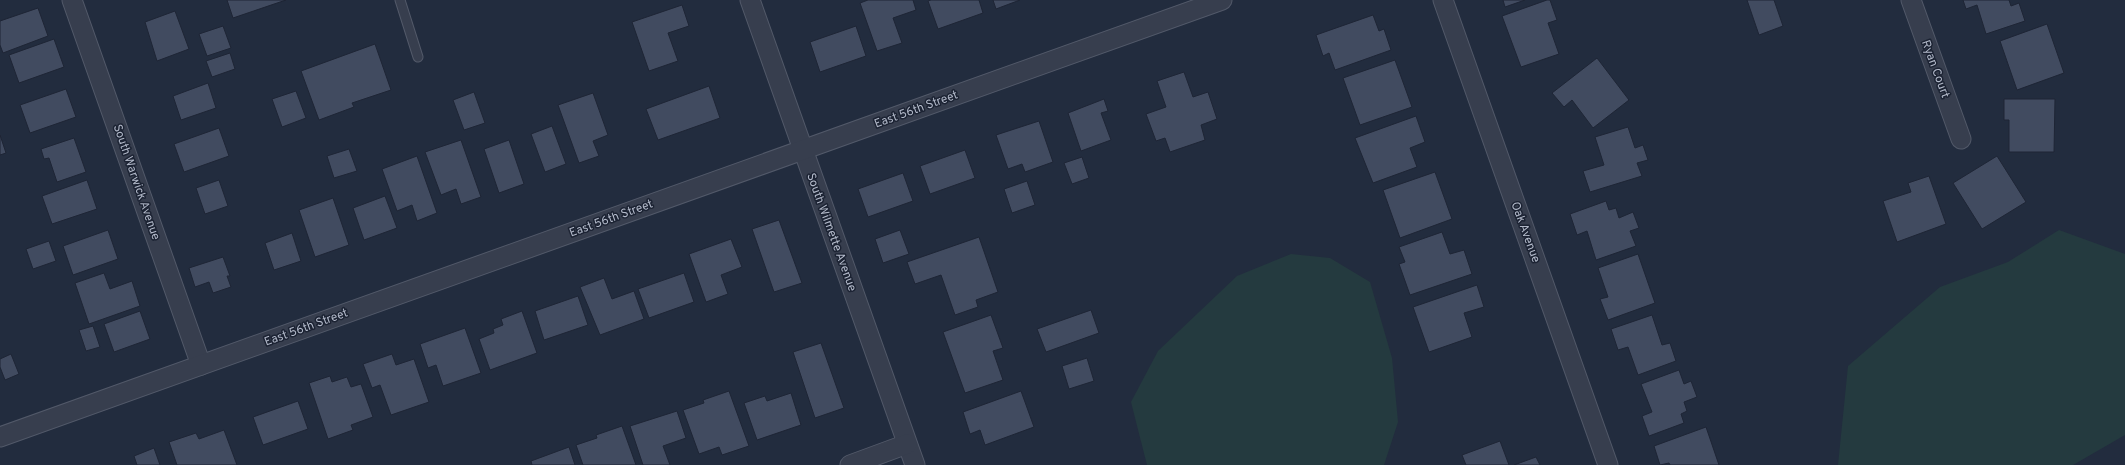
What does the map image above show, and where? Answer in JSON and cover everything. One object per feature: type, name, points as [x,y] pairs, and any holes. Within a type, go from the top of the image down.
[{"type":"street","name":"South Warwick Avenue","points":[[72,0],[201,365]]},
{"type":"street","name":"South Wilmette Avenue","points":[[750,0],[915,465]]},
{"type":"street","name":"East 56th Street","points":[[0,437],[1222,0]]},
{"type":"street","name":"Oak Avenue","points":[[1443,0],[1608,465]]},
{"type":"street","name":"Ryan Court","points":[[1911,0],[1961,138]]},
{"type":"street","points":[[850,465],[907,444]]},
{"type":"lane","points":[[400,0],[418,57]]},
{"type":"green space","points":[[2059,230],[2125,254],[2125,435],[2073,465],[1838,465],[1848,366],[1940,287],[2008,262]]},
{"type":"green space","points":[[1291,254],[1330,258],[1370,282],[1392,358],[1398,422],[1384,465],[1147,465],[1131,402],[1158,351],[1237,276]]},
{"type":"building","points":[[227,0],[286,0],[233,18]]},
{"type":"building","points":[[868,0],[913,0],[916,10],[893,18],[902,43],[877,51],[860,3]]},
{"type":"building","points":[[979,0],[983,13],[938,29],[928,1]]},
{"type":"building","points":[[993,0],[1020,0],[996,9]]},
{"type":"building","points":[[1503,0],[1525,0],[1505,7]]},
{"type":"building","points":[[1550,0],[1557,20],[1548,23],[1559,54],[1521,67],[1502,16]]},
{"type":"building","points":[[1747,0],[1774,0],[1783,26],[1759,35]]},
{"type":"building","points":[[1963,0],[2009,0],[2011,6],[2019,3],[2025,21],[1986,34],[1977,5],[1966,9]]},
{"type":"building","points":[[682,5],[689,26],[668,33],[678,61],[649,71],[632,22]]},
{"type":"building","points":[[38,8],[48,36],[3,53],[0,45],[0,21]]},
{"type":"building","points":[[175,11],[189,49],[157,61],[145,22]]},
{"type":"building","points":[[1373,15],[1379,31],[1384,29],[1391,50],[1335,70],[1329,53],[1323,56],[1316,35]]},
{"type":"building","points":[[2047,24],[2064,73],[2017,90],[2000,41]]},
{"type":"building","points":[[223,26],[231,48],[207,56],[199,34]]},
{"type":"building","points":[[856,26],[866,56],[820,72],[810,42]]},
{"type":"building","points":[[54,39],[64,67],[19,83],[9,55]]},
{"type":"building","points":[[375,44],[391,90],[352,103],[354,107],[319,120],[301,71]]},
{"type":"building","points":[[230,53],[235,69],[212,77],[206,61]]},
{"type":"building","points":[[1597,58],[1629,100],[1593,128],[1572,100],[1564,107],[1552,93]]},
{"type":"building","points":[[1395,60],[1412,107],[1360,125],[1343,78]]},
{"type":"building","points":[[1184,72],[1193,97],[1208,92],[1217,119],[1201,125],[1205,140],[1170,152],[1165,138],[1156,141],[1146,114],[1166,107],[1157,81]]},
{"type":"building","points":[[208,83],[216,108],[181,120],[173,96]]},
{"type":"building","points":[[709,86],[720,118],[658,140],[646,109]]},
{"type":"building","points":[[66,89],[76,117],[30,133],[20,105]]},
{"type":"building","points":[[296,91],[306,118],[282,127],[272,99]]},
{"type":"building","points":[[474,92],[485,123],[464,130],[453,100]]},
{"type":"building","points":[[593,93],[608,135],[593,141],[599,156],[579,163],[558,105]]},
{"type":"building","points":[[1104,99],[1108,111],[1101,113],[1111,140],[1081,151],[1068,113]]},
{"type":"building","points":[[2004,99],[2055,99],[2054,152],[2009,152],[2009,120],[2004,120]]},
{"type":"building","points":[[1416,116],[1425,142],[1410,148],[1417,167],[1373,183],[1355,138]]},
{"type":"building","points":[[1039,121],[1053,162],[1025,172],[1022,164],[1008,169],[996,135]]},
{"type":"building","points":[[552,126],[566,164],[545,172],[531,134]]},
{"type":"building","points":[[1628,127],[1635,148],[1643,145],[1648,160],[1637,163],[1642,176],[1590,192],[1583,171],[1604,165],[1595,137]]},
{"type":"building","points":[[219,128],[229,156],[184,172],[174,144]]},
{"type":"building","points":[[0,135],[6,153],[0,155]]},
{"type":"building","points":[[74,138],[86,172],[57,182],[49,158],[44,159],[41,149]]},
{"type":"building","points":[[461,140],[481,197],[461,204],[456,189],[441,195],[425,152]]},
{"type":"building","points":[[509,140],[524,184],[499,193],[484,149]]},
{"type":"building","points":[[349,149],[357,171],[334,178],[327,156]]},
{"type":"building","points":[[965,150],[975,178],[930,194],[920,166]]},
{"type":"building","points":[[417,156],[437,213],[417,221],[412,205],[397,211],[382,169]]},
{"type":"building","points":[[1997,156],[2026,202],[1982,229],[1953,183]]},
{"type":"building","points":[[1082,157],[1089,178],[1072,184],[1064,163]]},
{"type":"building","points":[[1435,172],[1452,219],[1400,238],[1383,190]]},
{"type":"building","points":[[903,173],[913,201],[868,217],[858,189]]},
{"type":"building","points":[[1929,176],[1946,224],[1897,242],[1883,201],[1911,192],[1908,183]]},
{"type":"building","points":[[87,180],[97,209],[52,224],[42,196]]},
{"type":"building","points":[[219,180],[228,206],[205,214],[196,188]]},
{"type":"building","points":[[1027,181],[1035,205],[1012,213],[1004,189]]},
{"type":"building","points":[[385,196],[397,228],[364,240],[353,208]]},
{"type":"building","points":[[333,198],[349,245],[315,257],[299,210]]},
{"type":"building","points":[[1606,201],[1609,210],[1616,208],[1619,218],[1633,212],[1639,228],[1630,231],[1636,246],[1596,260],[1587,231],[1577,235],[1570,214]]},
{"type":"building","points":[[779,220],[802,283],[774,292],[752,229]]},
{"type":"building","points":[[108,230],[118,259],[73,275],[63,246]]},
{"type":"building","points":[[900,230],[909,254],[883,263],[875,239]]},
{"type":"building","points":[[1442,232],[1450,254],[1464,250],[1472,274],[1410,295],[1399,264],[1405,262],[1399,247]]},
{"type":"building","points":[[292,233],[301,261],[274,270],[265,243]]},
{"type":"building","points":[[979,237],[998,292],[976,300],[978,307],[955,315],[941,275],[915,284],[907,262]]},
{"type":"building","points":[[731,239],[742,267],[721,275],[728,294],[706,302],[689,254]]},
{"type":"building","points":[[49,241],[56,261],[33,269],[26,249]]},
{"type":"building","points":[[1638,254],[1655,303],[1608,320],[1600,299],[1608,297],[1598,268]]},
{"type":"building","points":[[223,257],[230,276],[227,276],[231,287],[213,293],[209,282],[195,287],[189,268]]},
{"type":"building","points":[[104,273],[110,289],[132,281],[140,306],[89,324],[75,283]]},
{"type":"building","points":[[684,273],[694,302],[649,318],[638,289]]},
{"type":"building","points":[[604,278],[612,299],[634,291],[644,319],[600,335],[580,287]]},
{"type":"building","points":[[1477,285],[1484,307],[1464,313],[1472,337],[1429,352],[1413,307]]},
{"type":"building","points":[[578,296],[588,325],[544,340],[535,311]]},
{"type":"building","points":[[1091,310],[1099,333],[1046,352],[1037,329]]},
{"type":"building","points":[[140,311],[150,339],[114,352],[104,324]]},
{"type":"building","points":[[522,311],[537,353],[490,370],[479,339],[494,333],[493,329],[503,325],[501,319]]},
{"type":"building","points":[[991,315],[1003,348],[993,351],[1003,380],[965,393],[943,332]]},
{"type":"building","points":[[1652,315],[1662,345],[1670,343],[1676,361],[1638,375],[1628,347],[1618,350],[1611,329]]},
{"type":"building","points":[[93,326],[100,347],[86,351],[79,330]]},
{"type":"building","points":[[465,328],[481,373],[443,386],[436,365],[428,368],[420,344]]},
{"type":"building","points":[[821,343],[844,408],[815,418],[793,352]]},
{"type":"building","points":[[11,354],[19,374],[5,380],[0,367],[0,359]]},
{"type":"building","points":[[392,354],[396,365],[414,359],[429,402],[391,415],[380,385],[372,388],[363,364]]},
{"type":"building","points":[[1087,358],[1094,381],[1069,389],[1062,366]]},
{"type":"building","points":[[1679,370],[1684,384],[1691,381],[1697,397],[1684,402],[1687,411],[1681,414],[1684,423],[1649,436],[1642,416],[1652,412],[1641,384]]},
{"type":"building","points":[[330,376],[332,382],[347,377],[351,387],[361,384],[373,417],[351,425],[353,430],[328,439],[309,383]]},
{"type":"building","points":[[729,391],[749,446],[722,455],[719,447],[699,454],[683,410],[704,403],[703,400]]},
{"type":"building","points":[[1021,391],[1034,427],[985,445],[980,430],[970,434],[963,412]]},
{"type":"building","points":[[791,393],[801,425],[757,440],[744,403],[765,396],[767,401]]},
{"type":"building","points":[[298,401],[308,429],[263,445],[253,417]]},
{"type":"building","points":[[677,411],[686,438],[663,446],[670,465],[643,465],[630,426]]},
{"type":"building","points":[[622,426],[636,465],[583,465],[576,445],[597,438],[596,435]]},
{"type":"building","points":[[1706,427],[1719,465],[1670,465],[1669,463],[1660,465],[1654,446]]},
{"type":"building","points":[[224,430],[237,465],[177,465],[169,442],[196,433],[199,439]]},
{"type":"building","points":[[1500,441],[1509,465],[1466,465],[1462,455]]},
{"type":"building","points":[[569,447],[575,465],[532,465],[531,461]]},
{"type":"building","points":[[154,448],[160,465],[137,465],[134,456]]},
{"type":"building","points":[[1536,457],[1540,465],[1514,465]]}]
